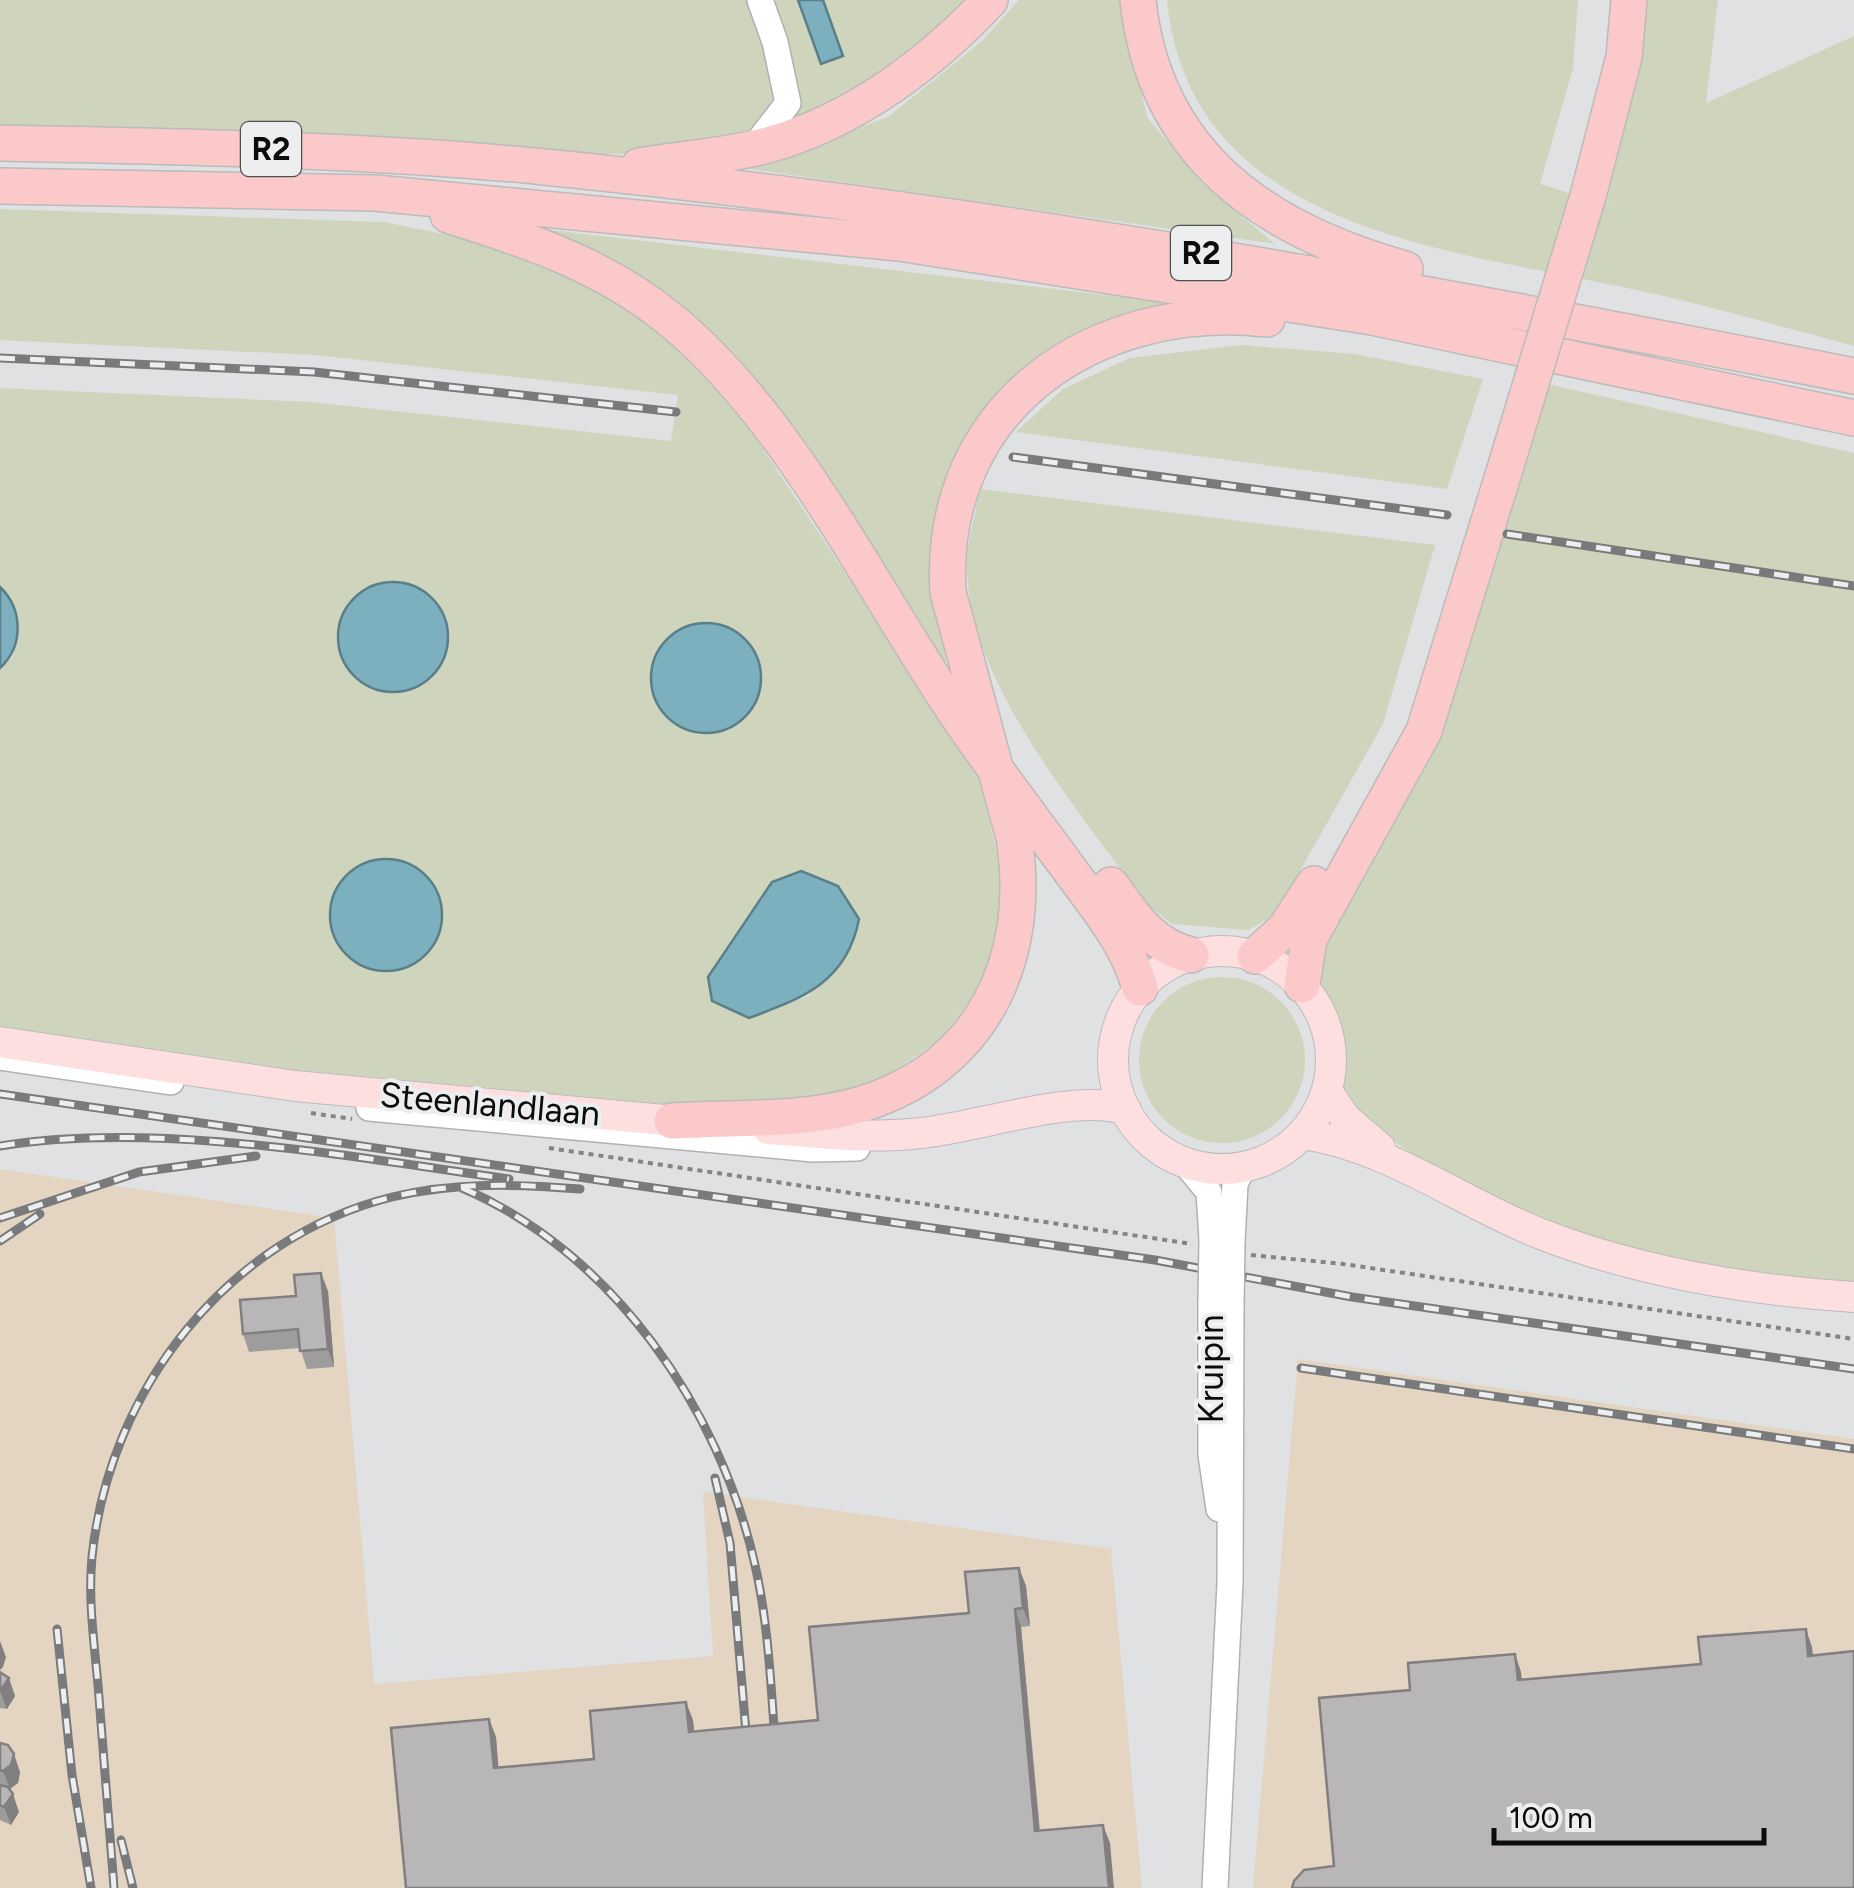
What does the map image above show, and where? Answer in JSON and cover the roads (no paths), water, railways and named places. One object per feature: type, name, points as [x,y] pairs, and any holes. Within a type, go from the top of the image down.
[{"type":"highway","points":[[542,167],[638,166],[754,147],[819,127],[915,69],[990,0]]},
{"type":"highway","points":[[1138,0],[1142,34],[1156,81],[1200,156],[1224,180],[1301,232],[1354,255],[1410,271],[1632,318],[1854,376]]},
{"type":"highway","points":[[1577,194],[1600,74],[1606,0]]},
{"type":"highway","points":[[1302,985],[1309,939],[1424,731],[1494,470],[1577,194],[1624,57],[1629,0]]},
{"type":"highway","name":"R2","points":[[0,143],[296,150],[542,167],[889,207],[1160,246],[1510,308],[1854,376]]},
{"type":"highway","name":"R2","points":[[0,186],[375,193],[898,243],[1372,317],[1854,418]]},
{"type":"highway","points":[[375,193],[537,243],[601,272],[671,320],[720,365],[762,418],[994,768],[1116,933],[1140,988]]},
{"type":"highway","points":[[1192,955],[1164,946],[1142,927],[998,732],[964,662],[948,592],[946,552],[952,508],[985,432],[1039,377],[1069,357],[1154,326],[1245,317],[1576,357]]},
{"type":"highway","points":[[1255,956],[1299,910],[1404,724],[1494,470]]},
{"type":"highway","points":[[672,1121],[820,1113],[895,1092],[953,1052],[995,996],[1019,923],[1020,878],[1014,838],[978,697]]},
{"type":"main road","points":[[1224,950],[1255,956],[1302,985],[1316,1003],[1331,1046],[1327,1091],[1302,1134],[1265,1161],[1243,1167],[1204,1168],[1185,1162],[1145,1136],[1126,1110],[1114,1061],[1125,1010],[1140,988],[1164,968],[1192,955],[1224,950]]},
{"type":"main road","name":"Steenlandlaan","points":[[0,1042],[295,1086],[867,1138],[925,1133],[1083,1104],[1126,1110]]},
{"type":"main road","name":"Steenlandlaan","points":[[982,1122],[1088,1084],[1114,1061]]},
{"type":"main road","points":[[1327,1091],[1346,1119],[1406,1168]]},
{"type":"main road","points":[[1302,1134],[1336,1141],[1406,1168],[1476,1206],[1621,1261],[1725,1284],[1854,1297]]},
{"type":"street","points":[[754,147],[788,104],[776,42],[760,0]]},
{"type":"street","points":[[0,1058],[321,1103],[813,1149],[930,1147],[982,1122]]},
{"type":"street","points":[[1185,1162],[1209,1192],[1223,1245]]},
{"type":"street","points":[[1223,1245],[1234,1184],[1243,1167]]},
{"type":"street","name":"Kruipin","points":[[1215,1888],[1230,1584],[1221,1305],[1223,1245]]},
{"type":"water","points":[[798,0],[823,0],[843,56],[821,64]]},
{"type":"water","points":[[393,582],[414,586],[432,598],[444,616],[448,637],[444,658],[432,676],[414,688],[393,692],[372,688],[354,676],[342,658],[338,637],[342,616],[354,598],[372,586]]},
{"type":"water","points":[[0,587],[13,606],[18,627],[13,649],[0,668]]},
{"type":"water","points":[[706,623],[727,627],[745,639],[757,657],[761,678],[757,699],[745,717],[727,729],[706,733],[685,729],[667,717],[655,699],[651,678],[655,657],[667,639],[685,627]]},
{"type":"water","points":[[386,859],[407,864],[425,876],[437,894],[442,915],[437,936],[425,954],[407,966],[386,971],[365,966],[347,954],[335,936],[330,915],[335,894],[347,876],[365,864]]},
{"type":"water","points":[[801,871],[838,886],[859,919],[844,958],[820,985],[749,1018],[712,1001],[708,977],[772,882]]},
{"type":"railway","points":[[0,358],[314,372],[676,412]]},
{"type":"railway","points":[[1013,457],[1447,515]]},
{"type":"railway","points":[[1507,534],[1854,586]]},
{"type":"railway","points":[[0,1094],[1155,1260],[1352,1297],[1854,1369]]},
{"type":"railway","points":[[0,1146],[61,1139],[189,1140],[320,1152],[509,1179]]},
{"type":"railway","points":[[0,1218],[139,1172],[256,1156]]},
{"type":"railway","points":[[114,1888],[92,1621],[92,1557],[103,1495],[123,1436],[151,1381],[186,1330],[229,1285],[278,1247],[332,1217],[392,1197],[439,1189],[509,1185],[580,1189]]},
{"type":"railway","points":[[462,1188],[516,1216],[566,1252],[611,1294],[652,1342],[686,1394],[716,1449],[739,1506],[755,1565],[766,1635],[776,1754]]},
{"type":"railway","points":[[0,1241],[40,1214]]},
{"type":"railway","points":[[1301,1368],[1854,1449]]},
{"type":"railway","points":[[715,1478],[730,1543],[748,1756]]},
{"type":"railway","points":[[57,1629],[72,1775],[91,1888]]},
{"type":"railway","points":[[121,1840],[133,1888]]}]
